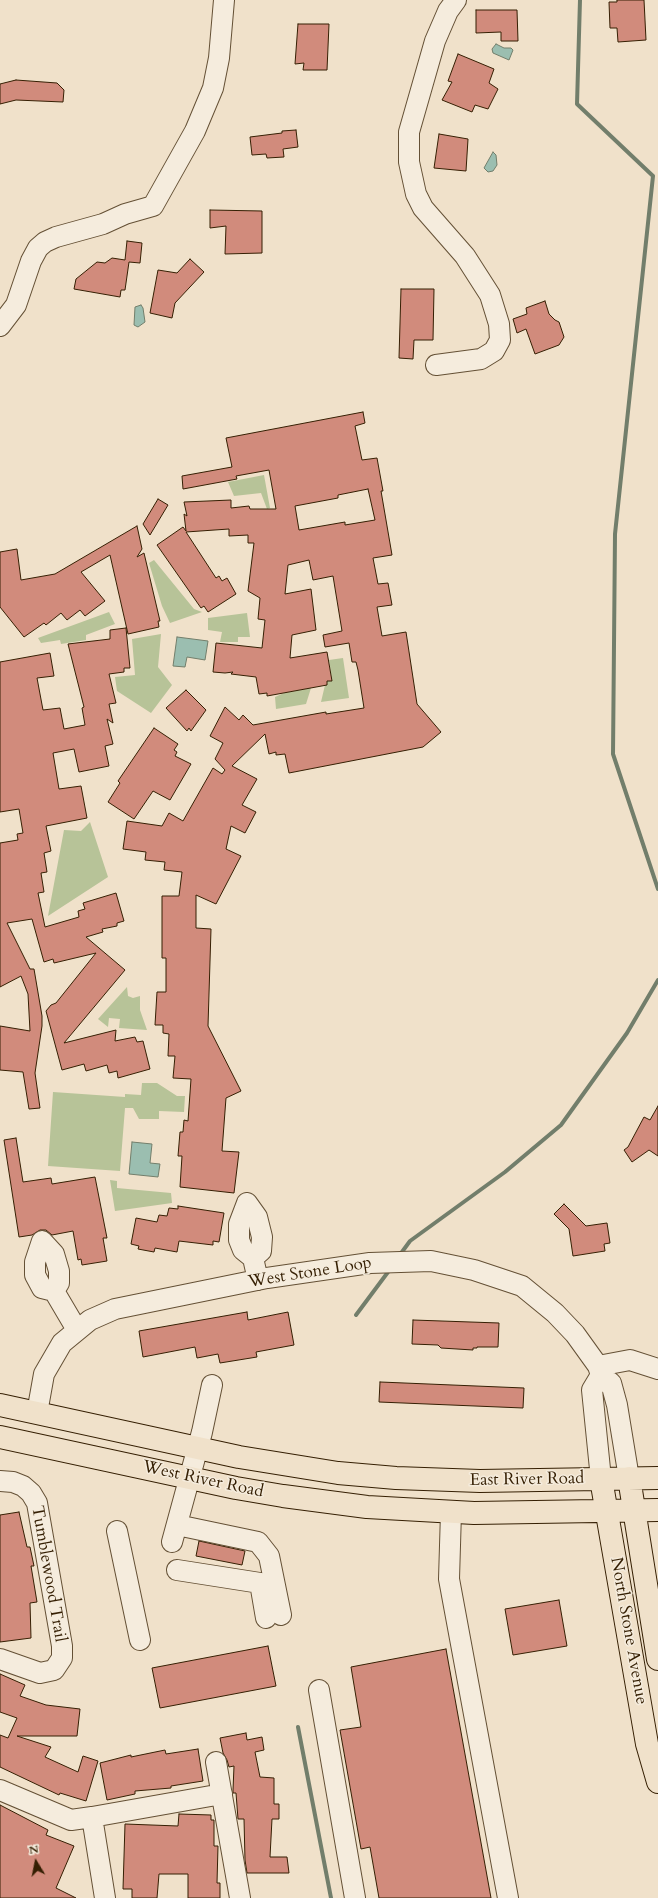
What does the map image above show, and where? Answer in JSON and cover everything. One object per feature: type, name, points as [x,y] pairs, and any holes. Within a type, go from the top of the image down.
[{"type":"main road","name":"West River Road","points":[[0,1405],[197,1448],[283,1465],[396,1478]]},
{"type":"main road","name":"West River Road","points":[[0,1437],[291,1498],[347,1505],[407,1510]]},
{"type":"main road","name":"East River Road","points":[[396,1478],[480,1481],[658,1478]]},
{"type":"main road","name":"North Stone Avenue","points":[[629,1478],[658,1659]]},
{"type":"main road","name":"North Stone Avenue","points":[[601,1479],[647,1744],[658,1782]]},
{"type":"main road","name":"East River Road","points":[[407,1510],[452,1512],[658,1510]]},
{"type":"street","points":[[0,326],[16,305],[31,261],[38,248],[45,242],[56,237],[102,224],[125,214],[153,206],[195,131],[213,88],[219,58],[224,0]]},
{"type":"street","points":[[436,365],[481,359],[494,351],[500,340],[499,324],[490,295],[465,256],[423,208],[416,194],[409,162],[409,132],[435,41],[448,11],[456,0]]},
{"type":"street","points":[[253,1258],[258,1280]]},
{"type":"street","name":"West Stone Loop","points":[[37,1413],[44,1374],[62,1342],[90,1320],[115,1309],[258,1280],[383,1262],[430,1261],[474,1270],[522,1286],[555,1313],[575,1334],[599,1370],[611,1383],[617,1405],[629,1478]]},
{"type":"street","points":[[54,1291],[78,1330]]},
{"type":"street","points":[[601,1479],[592,1390],[599,1370],[630,1360],[658,1369]]},
{"type":"street","points":[[177,1570],[260,1583],[274,1617],[269,1556],[258,1542],[175,1534],[212,1385]]},
{"type":"street","name":"Tumblewood Trail","points":[[0,1481],[13,1482],[23,1486],[31,1493],[37,1503],[62,1646],[62,1658],[59,1665],[54,1670],[40,1673],[0,1659]]},
{"type":"street","points":[[452,1512],[449,1578],[508,1898]]},
{"type":"street","points":[[117,1531],[140,1640]]},
{"type":"street","points":[[319,1690],[355,1898]]},
{"type":"street","points":[[216,1762],[240,1898]]},
{"type":"street","points":[[0,1790],[71,1820],[222,1794]]},
{"type":"street","points":[[92,1817],[105,1898]]},
{"type":"shaded area","points":[[496,44],[504,48],[511,48],[513,50],[509,60],[493,53],[492,49]]},
{"type":"shaded area","points":[[493,152],[496,155],[497,165],[493,171],[488,172],[484,168]]},
{"type":"shaded area","points":[[141,305],[143,308],[145,322],[138,327],[134,325],[135,307]]},
{"type":"shaded area","points":[[264,475],[270,508],[267,509],[261,493],[234,496],[228,482]]},
{"type":"shaded area","points":[[154,560],[194,609],[202,612],[170,623],[162,606],[149,563]]},
{"type":"shaded area","points":[[109,612],[115,624],[86,635],[86,640],[61,644],[60,640],[41,643],[38,638]]},
{"type":"shaded area","points":[[247,613],[250,637],[238,637],[238,642],[220,642],[222,632],[208,630],[208,618]]},
{"type":"shaded area","points":[[161,634],[158,667],[172,685],[151,713],[117,691],[115,677],[135,675],[132,639]]},
{"type":"shaded area","points":[[177,637],[208,641],[205,660],[187,657],[185,667],[173,666]]},
{"type":"shaded area","points":[[343,658],[349,698],[321,702],[327,681],[332,680],[329,660]]},
{"type":"shaded area","points":[[311,688],[306,704],[276,709],[275,697],[284,693]]},
{"type":"shaded area","points":[[90,822],[108,877],[48,916],[64,830],[81,831]]},
{"type":"shaded area","points":[[127,987],[128,996],[133,998],[140,996],[140,1010],[147,1030],[119,1028],[120,1019],[109,1018],[108,1027],[98,1019]]},
{"type":"shaded area","points":[[142,1083],[157,1083],[177,1096],[185,1096],[184,1112],[159,1111],[159,1119],[139,1119],[133,1108],[125,1108],[120,1171],[48,1166],[53,1092],[125,1097],[125,1094],[141,1095]]},
{"type":"shaded area","points":[[132,1142],[152,1144],[150,1163],[160,1164],[158,1177],[129,1174]]},
{"type":"shaded area","points":[[110,1180],[117,1181],[117,1188],[171,1193],[172,1203],[115,1211]]},
{"type":"building","points":[[617,0],[644,0],[646,40],[618,42],[617,28],[610,28],[609,2],[617,2]]},
{"type":"building","points":[[476,10],[517,10],[518,41],[501,41],[501,32],[476,33]]},
{"type":"building","points":[[298,24],[329,24],[327,70],[303,70],[304,63],[295,64]]},
{"type":"building","points":[[458,54],[494,69],[489,83],[498,89],[488,109],[475,105],[472,112],[442,100],[452,82],[448,81]]},
{"type":"building","points":[[16,80],[57,83],[64,90],[63,102],[16,100],[0,104],[0,84]]},
{"type":"building","points":[[296,130],[298,147],[283,149],[284,157],[267,158],[266,154],[252,155],[250,137]]},
{"type":"building","points":[[439,134],[468,139],[466,171],[434,168]]},
{"type":"building","points":[[210,210],[262,211],[262,253],[225,254],[226,226],[210,228]]},
{"type":"building","points":[[127,241],[142,243],[140,263],[129,262],[125,290],[121,290],[120,297],[74,289],[76,279],[97,262],[105,263],[112,258],[125,260]]},
{"type":"building","points":[[190,259],[204,272],[175,303],[172,318],[150,313],[158,270],[177,273]]},
{"type":"building","points":[[401,289],[434,289],[433,340],[414,340],[413,359],[399,358]]},
{"type":"building","points":[[545,301],[549,314],[559,322],[564,337],[559,345],[535,354],[526,329],[517,333],[513,319],[527,314],[526,308]]},
{"type":"building","points":[[363,412],[365,423],[355,426],[362,460],[377,458],[392,555],[373,558],[378,584],[388,583],[392,605],[377,607],[382,636],[406,632],[417,704],[441,732],[423,747],[289,773],[285,754],[276,755],[276,752],[269,754],[265,734],[232,766],[257,779],[242,805],[256,812],[245,833],[231,826],[226,849],[241,856],[216,904],[196,895],[196,928],[211,929],[208,1026],[241,1091],[226,1098],[222,1151],[239,1152],[234,1193],[180,1187],[182,1156],[178,1156],[180,1132],[183,1132],[184,1120],[188,1121],[191,1079],[173,1078],[175,1056],[168,1056],[169,1034],[163,1033],[163,1025],[155,1025],[157,992],[166,992],[166,958],[162,958],[162,896],[179,896],[182,872],[164,870],[165,862],[145,860],[146,852],[123,849],[127,821],[162,826],[169,813],[183,821],[213,768],[222,774],[225,770],[215,759],[223,743],[210,736],[225,707],[239,720],[243,715],[253,725],[326,712],[326,714],[364,708],[358,670],[356,662],[352,662],[349,643],[325,647],[323,635],[342,631],[333,576],[313,580],[309,560],[288,565],[285,594],[311,589],[316,630],[292,635],[290,658],[327,652],[332,681],[327,681],[327,685],[267,696],[267,693],[259,694],[256,677],[231,674],[233,672],[213,672],[216,643],[262,648],[265,620],[258,619],[260,598],[248,591],[254,543],[248,543],[248,535],[229,536],[229,529],[186,532],[216,578],[219,576],[222,581],[227,578],[236,594],[208,612],[204,606],[201,608],[157,545],[183,527],[186,531],[184,514],[187,516],[184,502],[231,500],[231,508],[249,506],[250,509],[276,509],[269,470],[236,476],[237,479],[183,489],[182,476],[232,467],[226,438]],"holes":[[[368,489],[375,520],[345,525],[345,522],[299,530],[295,506],[338,498],[338,495]]]},
{"type":"building","points":[[158,499],[168,505],[150,535],[143,524]]},
{"type":"building","points":[[137,526],[142,549],[137,557],[144,553],[160,621],[158,621],[159,627],[128,634],[110,555],[81,572],[105,601],[85,616],[80,610],[67,620],[61,613],[46,625],[44,623],[24,637],[0,607],[0,552],[17,549],[21,580],[55,574]]},
{"type":"building","points":[[126,628],[130,668],[124,668],[124,672],[109,674],[116,703],[109,704],[113,723],[107,719],[113,744],[105,746],[109,766],[79,772],[74,749],[53,753],[59,789],[81,786],[87,818],[46,826],[51,851],[44,853],[47,872],[41,873],[44,892],[38,893],[45,927],[79,917],[78,911],[85,909],[83,903],[116,893],[124,921],[117,923],[117,926],[102,929],[103,932],[86,937],[125,970],[64,1043],[116,1030],[115,1041],[135,1037],[137,1042],[143,1041],[150,1069],[118,1078],[117,1071],[109,1073],[107,1065],[86,1071],[84,1064],[62,1070],[46,1011],[51,1005],[56,1003],[96,953],[54,963],[53,959],[44,962],[32,919],[7,923],[30,969],[34,969],[42,1016],[42,1026],[35,1073],[40,1108],[29,1109],[23,1072],[0,1070],[0,1026],[30,1031],[28,994],[21,976],[0,987],[0,843],[18,840],[17,834],[23,833],[19,809],[0,812],[0,662],[50,653],[54,676],[37,678],[43,710],[60,708],[64,729],[85,725],[82,708],[84,707],[68,644],[110,639],[110,630]]},
{"type":"building","points":[[186,690],[206,710],[191,731],[189,728],[187,731],[166,708]]},
{"type":"building","points":[[154,728],[178,744],[174,750],[177,752],[175,756],[191,764],[170,800],[153,791],[134,819],[108,802],[120,783],[118,781]]},
{"type":"building","points":[[658,1106],[658,1156],[649,1150],[632,1162],[624,1150],[628,1147],[644,1117],[650,1120]]},
{"type":"building","points":[[16,1138],[23,1182],[51,1178],[52,1184],[95,1177],[107,1238],[103,1238],[107,1261],[82,1265],[81,1259],[78,1260],[73,1231],[52,1235],[46,1230],[40,1230],[32,1235],[19,1237],[4,1140]]},
{"type":"building","points":[[564,1204],[586,1226],[607,1223],[610,1243],[604,1244],[605,1251],[573,1256],[569,1229],[554,1214]]},
{"type":"building","points":[[178,1206],[224,1213],[219,1242],[213,1241],[213,1245],[179,1241],[177,1252],[155,1248],[154,1252],[138,1249],[139,1246],[131,1244],[136,1218],[157,1222],[159,1215],[167,1216],[169,1208],[178,1209]]},
{"type":"building","points":[[247,1312],[248,1320],[288,1312],[294,1345],[256,1352],[257,1357],[220,1363],[218,1354],[197,1358],[195,1347],[143,1357],[139,1331]]},
{"type":"building","points":[[413,1320],[499,1323],[498,1347],[477,1347],[473,1348],[473,1350],[441,1348],[438,1345],[412,1344]]},
{"type":"building","points":[[380,1382],[524,1388],[523,1408],[379,1402]]},
{"type":"building","points":[[19,1512],[27,1547],[30,1547],[34,1566],[31,1566],[37,1602],[30,1603],[31,1638],[0,1642],[0,1515]]},
{"type":"building","points":[[199,1541],[245,1551],[242,1565],[196,1556]]},
{"type":"building","points":[[559,1600],[567,1646],[513,1655],[505,1609]]},
{"type":"building","points":[[268,1646],[276,1686],[160,1708],[152,1668]]},
{"type":"building","points":[[446,1649],[491,1898],[379,1898],[370,1847],[361,1849],[340,1730],[361,1727],[351,1667]]},
{"type":"building","points":[[0,1674],[25,1685],[20,1696],[46,1705],[80,1709],[77,1736],[17,1736],[51,1747],[45,1757],[78,1772],[83,1756],[98,1761],[86,1801],[60,1793],[59,1795],[0,1767],[0,1735],[8,1738],[17,1718],[0,1712]]},
{"type":"building","points":[[246,1733],[247,1740],[262,1737],[264,1750],[255,1752],[260,1777],[274,1778],[274,1804],[279,1804],[279,1819],[272,1819],[270,1857],[287,1857],[289,1873],[247,1873],[245,1860],[244,1819],[238,1819],[236,1793],[233,1793],[234,1766],[229,1767],[223,1753],[220,1738]]},
{"type":"building","points":[[198,1749],[203,1781],[171,1786],[171,1788],[135,1791],[135,1794],[107,1800],[100,1763],[131,1755],[131,1757],[165,1750],[166,1754]]},
{"type":"building","points":[[0,1805],[48,1830],[46,1835],[74,1846],[56,1888],[76,1898],[0,1898]]},
{"type":"building","points":[[179,1814],[211,1815],[211,1820],[214,1820],[214,1846],[218,1846],[217,1883],[220,1883],[220,1898],[188,1898],[188,1874],[159,1874],[157,1898],[132,1898],[132,1889],[123,1889],[125,1824],[178,1826]]},
{"type":"waterway","points":[[580,0],[577,104],[653,176]]},
{"type":"waterway","points":[[653,176],[615,534],[613,754],[658,889]]},
{"type":"waterway","points":[[399,1256],[410,1241],[505,1172],[561,1125],[627,1033],[658,980]]},
{"type":"waterway","points":[[356,1315],[391,1268]]},
{"type":"waterway","points":[[298,1727],[331,1898]]}]
